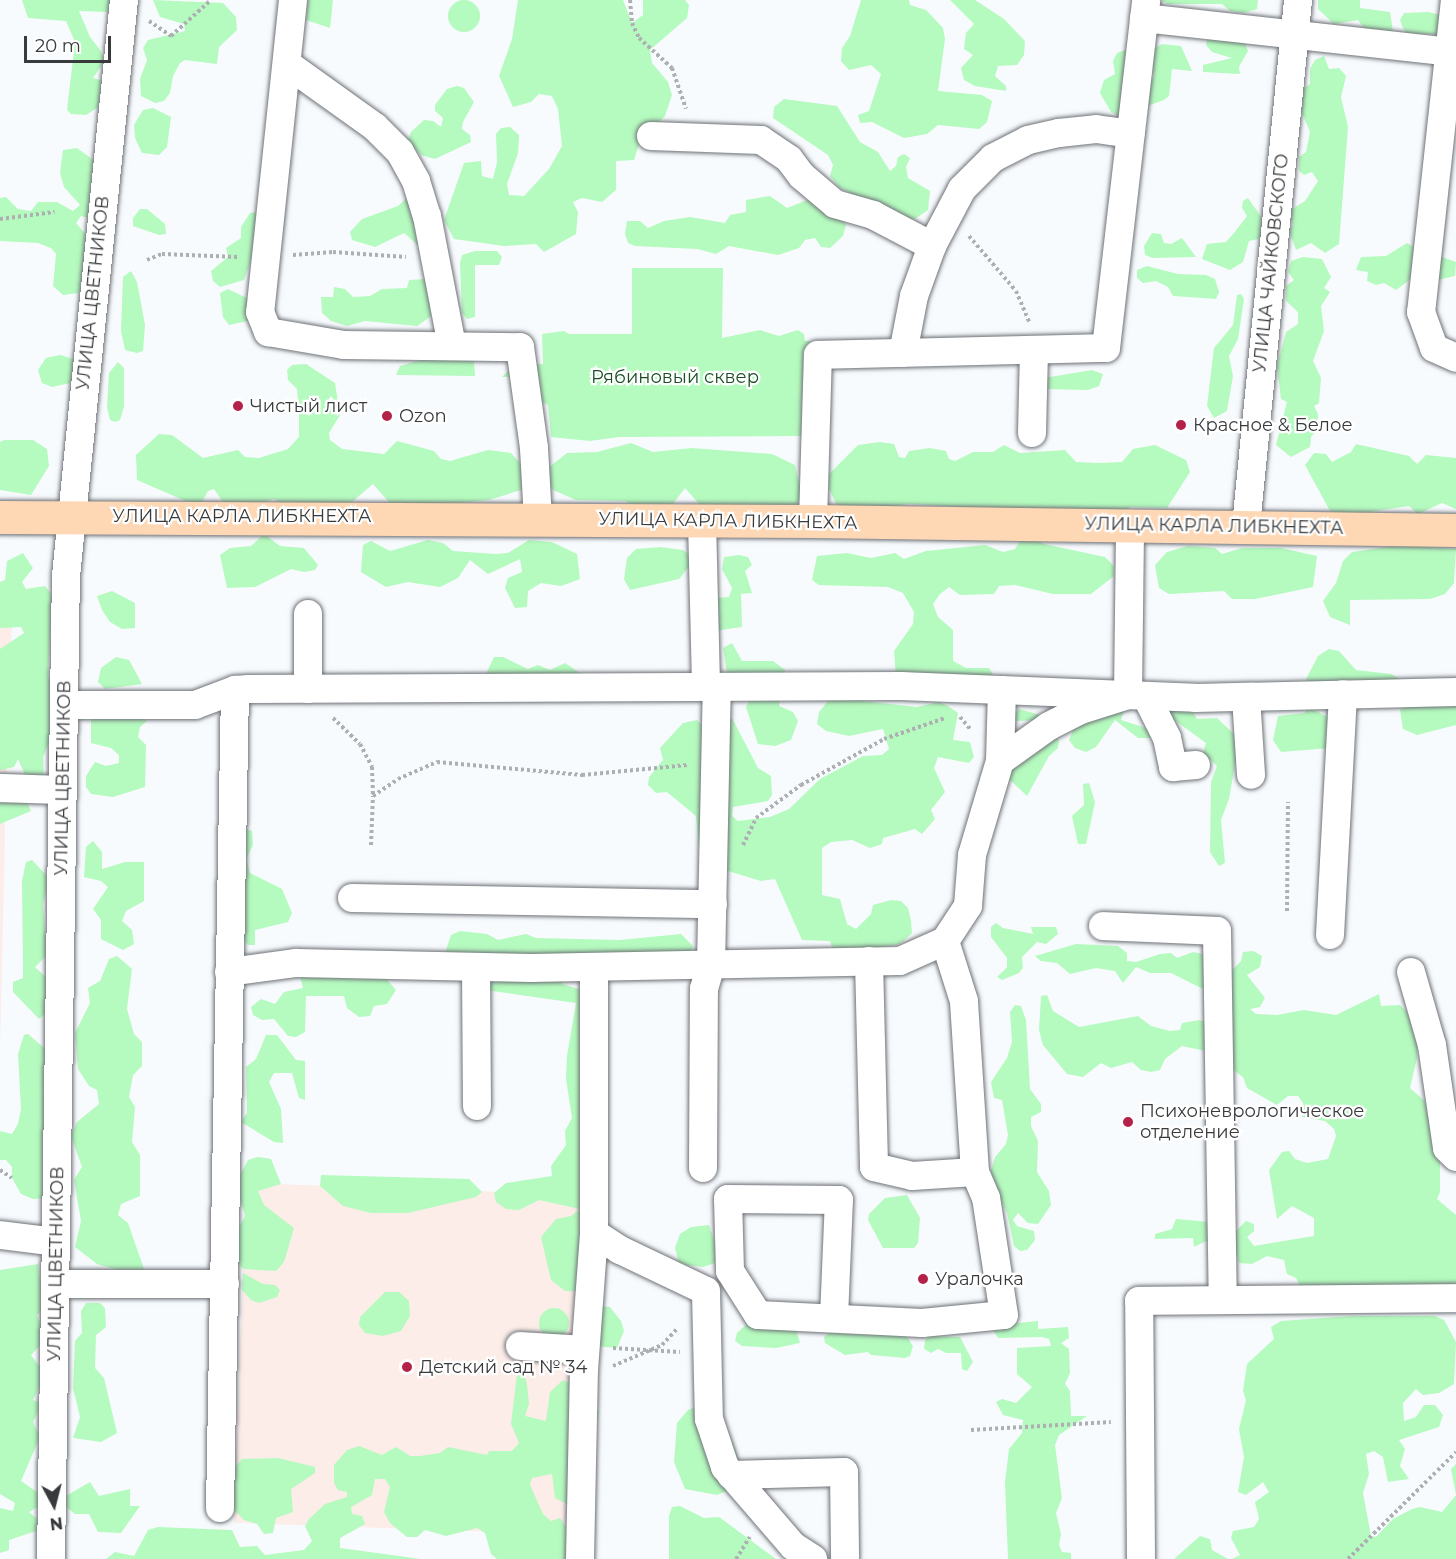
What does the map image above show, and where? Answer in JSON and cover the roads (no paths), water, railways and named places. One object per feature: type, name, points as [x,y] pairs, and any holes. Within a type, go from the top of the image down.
[{"type":"main road","name":"УЛИЦА КАРЛА ЛИБКНЕХТА","points":[[0,517],[70,515],[813,521],[1456,530]]},
{"type":"street","name":"УЛИЦА ЦВЕТНИКОВ","points":[[51,1559],[63,790],[70,515],[124,0]]},
{"type":"street","points":[[293,0],[260,312],[268,332],[344,345],[519,347],[534,448],[538,519]]},
{"type":"street","name":"УЛИЦА ЧАЙКОВСКОГО","points":[[1246,526],[1298,0]]},
{"type":"street","points":[[1455,0],[1450,52],[1450,106],[1421,312],[1434,348],[1456,358]]},
{"type":"street","points":[[813,521],[818,355],[1106,348],[1145,9],[1295,33],[1450,52]]},
{"type":"street","points":[[287,64],[375,127],[400,152],[416,181],[427,216],[452,346]]},
{"type":"street","points":[[903,353],[914,296],[932,246],[970,181],[993,158],[1028,140],[1096,129],[1131,134]]},
{"type":"street","points":[[651,136],[761,140],[789,159],[802,176],[835,204],[873,215],[932,246]]},
{"type":"street","points":[[1032,433],[1034,350]]},
{"type":"street","points":[[702,521],[716,762],[711,965],[704,989],[703,1168]]},
{"type":"street","points":[[1130,525],[1137,696],[1167,738],[1173,767],[1196,765]]},
{"type":"street","points":[[308,614],[308,689]]},
{"type":"street","points":[[65,705],[195,705],[236,690],[308,689],[901,686],[1137,696],[1246,697],[1456,692]]},
{"type":"street","points":[[220,1508],[236,690]]},
{"type":"street","points":[[229,972],[296,963],[594,967],[900,961],[945,941],[968,906],[972,855],[1000,761],[1002,690]]},
{"type":"street","points":[[1330,935],[1343,694]]},
{"type":"street","points":[[1000,761],[1043,729],[1081,710],[1137,696]]},
{"type":"street","points":[[1246,697],[1251,775]]},
{"type":"street","points":[[0,788],[63,790]]},
{"type":"street","points":[[352,898],[712,904]]},
{"type":"street","points":[[1103,926],[1217,931],[1223,1300]]},
{"type":"street","points":[[834,1318],[839,1200],[728,1198],[730,1271],[758,1314],[922,1323],[1004,1315],[986,1198],[975,1172],[964,1001],[945,941]]},
{"type":"street","points":[[869,961],[874,1167],[912,1176],[975,1172]]},
{"type":"street","points":[[476,967],[477,1106]]},
{"type":"street","points":[[580,1559],[583,1390],[594,1233],[594,967]]},
{"type":"street","points":[[1411,972],[1432,1045],[1447,1081],[1448,1148],[1456,1157]]},
{"type":"street","points":[[594,1233],[706,1298],[742,1290]]},
{"type":"street","points":[[0,1235],[56,1242]]},
{"type":"street","points":[[56,1284],[225,1284]]},
{"type":"street","points":[[706,1298],[709,1419],[731,1475],[793,1546],[813,1559]]},
{"type":"street","points":[[1141,1559],[1139,1301],[1456,1298]]},
{"type":"street","points":[[520,1346],[585,1350]]},
{"type":"street","points":[[731,1475],[844,1472],[845,1559]]},
{"type":"place","name":"Чистый лист","points":[[238,406]]},
{"type":"place","name":"Ozon","points":[[387,416]]},
{"type":"place","name":"Красное & Белое","points":[[1181,425]]},
{"type":"place","name":"Психоневрологическое отделение","points":[[1128,1122]]},
{"type":"place","name":"Уралочка","points":[[923,1279]]},
{"type":"place","name":"Детский сад № 34","points":[[407,1367]]},
{"type":"park label","name":"Рябиновый сквер","points":[[675,377]]}]
